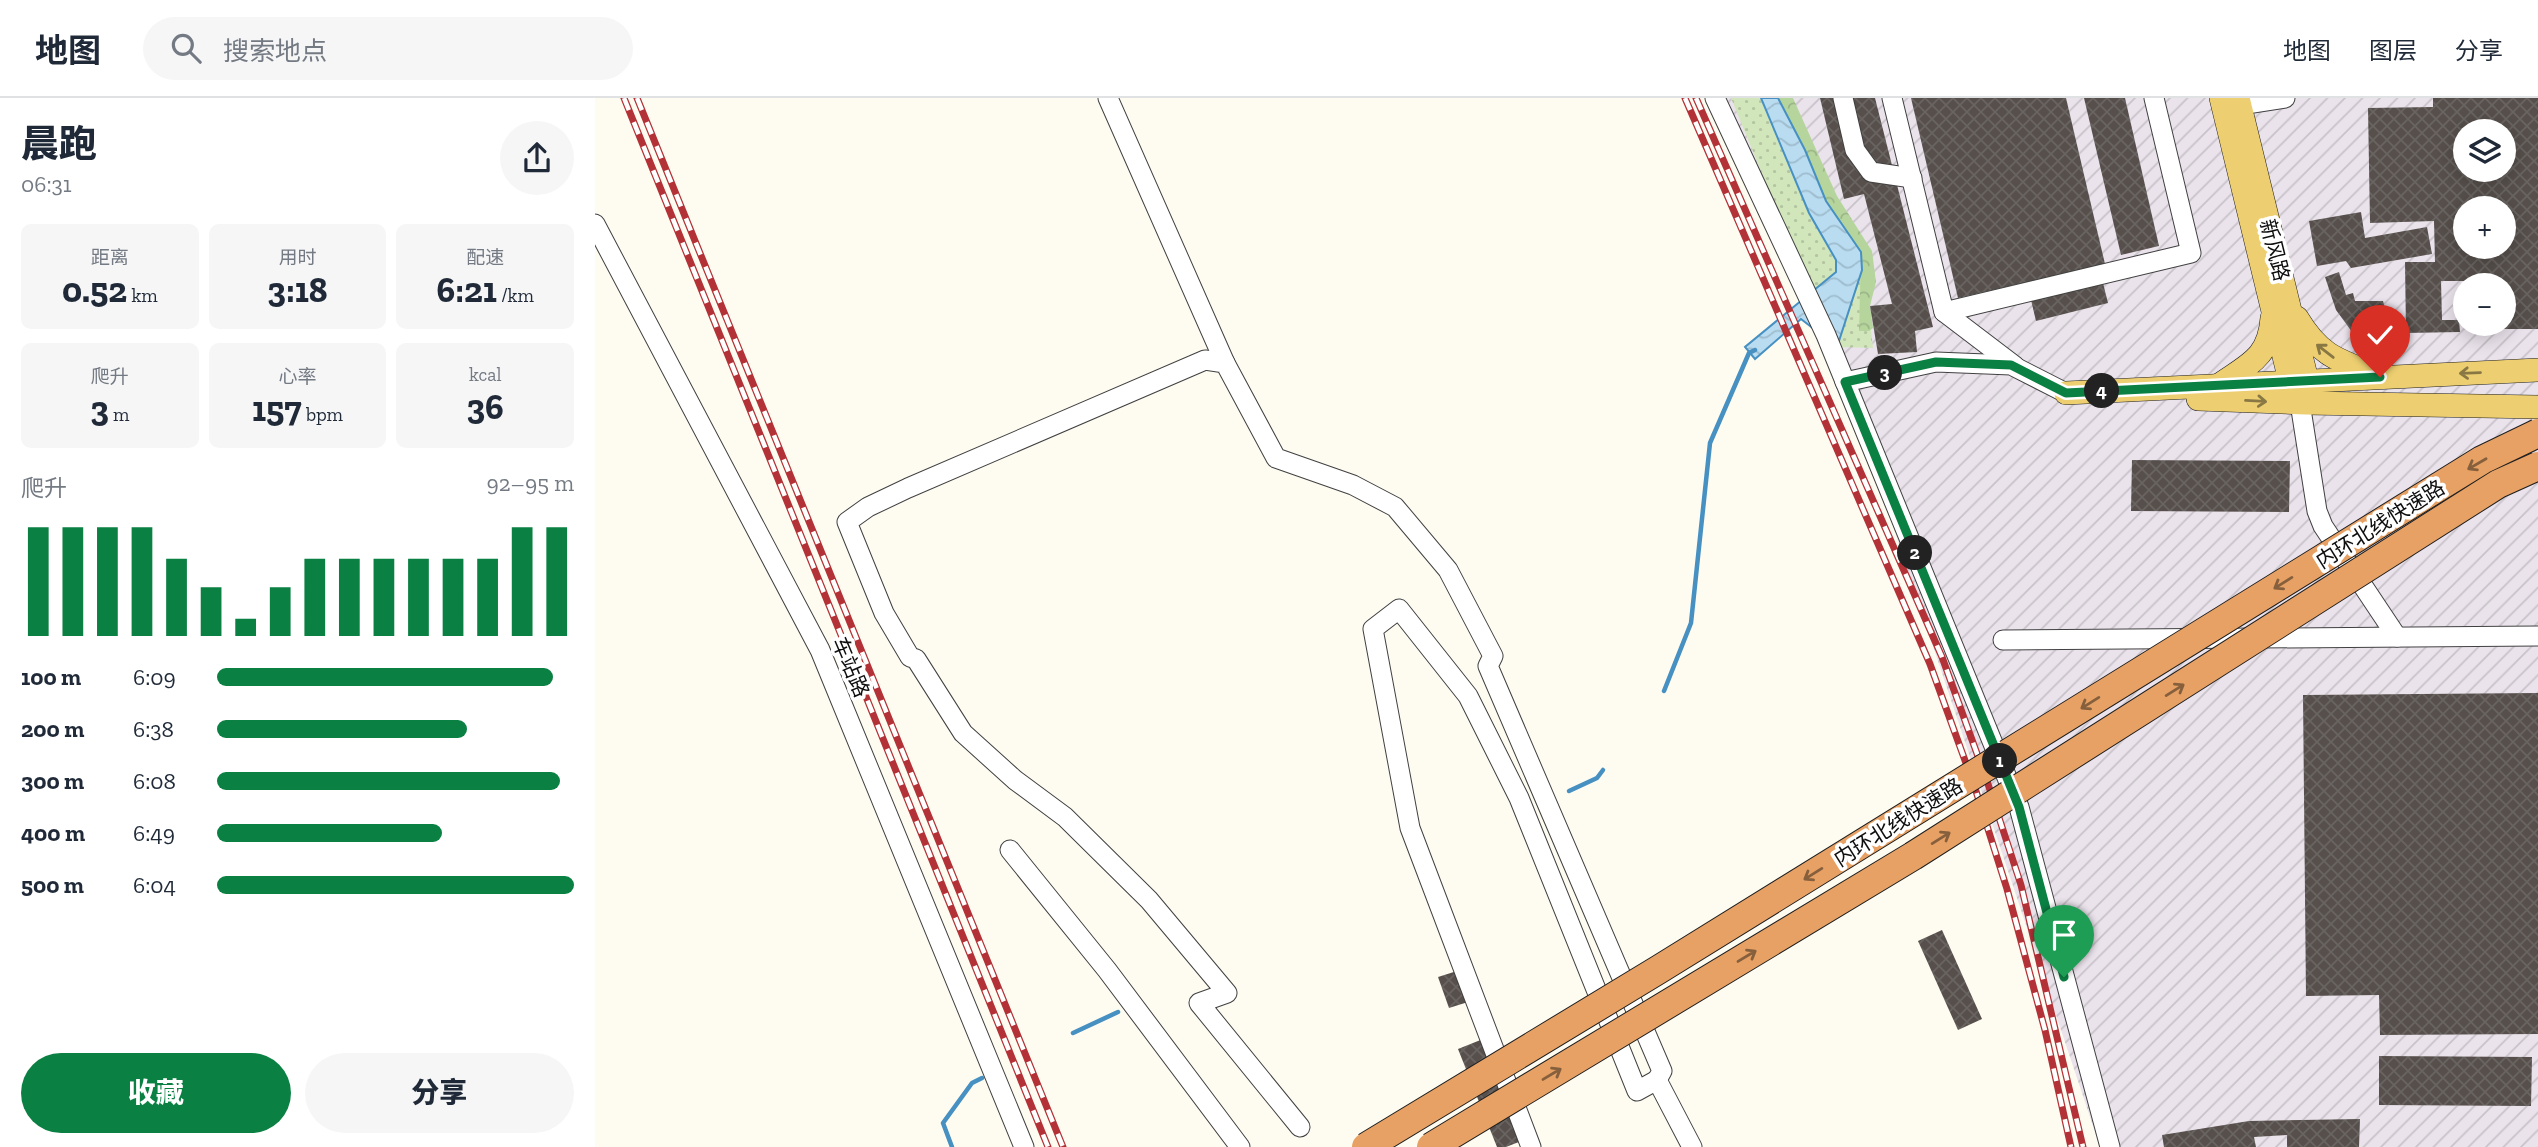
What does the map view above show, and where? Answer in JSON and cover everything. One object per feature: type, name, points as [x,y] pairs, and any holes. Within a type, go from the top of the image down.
[{"type":"highway","name":"内环北线快速路","points":[[1366,1147],[1682,955],[2482,460],[2538,433]]},
{"type":"highway","name":"内环北线快速路","points":[[1431,1147],[1913,856],[2498,484],[2538,466]]},
{"type":"main road","name":"新风路","points":[[2233,100],[2299,394]]},
{"type":"main road","points":[[2280,305],[2311,340],[2337,360],[2380,377]]},
{"type":"main road","points":[[2219,385],[2261,355],[2270,338],[2280,305]]},
{"type":"main road","points":[[2066,393],[2219,385],[2299,394],[2380,377],[2538,370]]},
{"type":"main road","points":[[2066,393],[2299,394],[2538,407]]},
{"type":"street","points":[[1108,98],[1225,363],[1276,458],[1353,485],[1395,507],[1448,570],[1493,656],[1488,666],[1663,1071],[1657,1080],[1637,1091],[1519,798],[1468,696],[1399,609],[1373,629],[1410,828],[1531,1147]]},
{"type":"street","points":[[1715,98],[1826,335],[2019,807],[2110,1147]]},
{"type":"street","points":[[1843,98],[1855,150],[1871,172],[1912,178]]},
{"type":"street","points":[[1892,98],[1944,312],[2020,370]]},
{"type":"street","points":[[1944,312],[2191,253],[2154,98]]},
{"type":"street","points":[[2233,100],[2285,98]]},
{"type":"street","name":"车站路","points":[[595,224],[820,650],[1024,1147]]},
{"type":"street","points":[[1225,363],[1205,359],[1178,370],[908,488],[868,507],[847,522],[884,613],[910,657],[916,659],[963,733],[1015,780],[1065,817],[1149,900],[1227,993],[1199,1003],[1300,1128]]},
{"type":"street","points":[[1845,382],[1936,362],[2011,365],[2066,393]]},
{"type":"street","points":[[2299,394],[2317,511],[2323,526],[2397,637]]},
{"type":"street","points":[[2003,640],[2538,636]]},
{"type":"street","points":[[1010,850],[1107,970],[1240,1147]]},
{"type":"street","points":[[1657,1080],[1692,1147]]},
{"type":"shaded area","points":[[1718,98],[2538,98],[2538,1147],[2100,1147],[1845,382]]},
{"type":"green space","points":[[1731,98],[1760,98],[1809,213],[1836,260],[1836,272],[1811,293]]},
{"type":"green space","points":[[1778,98],[1793,98],[1837,196],[1872,251],[1876,282],[1870,306],[1873,328],[1869,331],[1859,331],[1861,252],[1826,201],[1805,150]]},
{"type":"green space","points":[[1862,270],[1859,330],[1871,330],[1873,348],[1837,347]]},
{"type":"water","points":[[1761,98],[1778,98],[1805,150],[1826,201],[1861,252],[1862,270],[1837,347],[1801,319],[1755,359],[1745,347],[1836,272],[1836,260],[1809,213]]},
{"type":"building","points":[[1820,98],[1875,98],[1933,327],[1915,331],[1917,352],[1878,354],[1870,306],[1892,304],[1864,194],[1844,199]]},
{"type":"building","points":[[1911,98],[2066,98],[2105,264],[1958,298]]},
{"type":"building","points":[[2084,98],[2125,98],[2159,246],[2121,255]]},
{"type":"building","points":[[2433,98],[2538,98],[2538,329],[2516,329],[2516,273],[2453,273],[2453,281],[2441,281],[2442,320],[2453,320],[2453,332],[2406,333],[2405,262],[2435,262],[2434,221],[2370,223],[2368,108],[2433,107]]},
{"type":"building","points":[[2361,212],[2365,238],[2427,227],[2432,254],[2351,268],[2346,261],[2317,266],[2309,221]]},
{"type":"building","points":[[2339,272],[2346,295],[2353,293],[2355,301],[2383,301],[2393,339],[2358,340],[2336,310],[2325,277]]},
{"type":"building","points":[[2103,283],[2108,303],[2036,321],[2031,300]]},
{"type":"building","points":[[2132,460],[2290,461],[2289,512],[2131,511]]},
{"type":"building","points":[[2538,693],[2538,1034],[2380,1035],[2379,995],[2306,996],[2303,695]]},
{"type":"building","points":[[1942,930],[1982,1019],[1958,1030],[1918,941]]},
{"type":"building","points":[[1457,971],[1468,1002],[1449,1008],[1438,977]]},
{"type":"building","points":[[1483,1039],[1524,1140],[1506,1147],[1497,1147],[1458,1049]]},
{"type":"building","points":[[2379,1056],[2532,1057],[2531,1106],[2379,1105]]},
{"type":"building","points":[[2360,1119],[2359,1147],[2287,1147],[2287,1135],[2254,1137],[2256,1147],[2164,1147],[2162,1135],[2249,1121]]},
{"type":"waterway","points":[[1664,691],[1691,623],[1710,443],[1749,353],[1755,350]]},
{"type":"waterway","points":[[1569,791],[1597,778],[1603,770]]},
{"type":"waterway","points":[[1073,1033],[1118,1012]]},
{"type":"waterway","points":[[952,1147],[943,1123],[972,1083],[982,1078]]},
{"type":"railway","points":[[624,98],[1048,1147]]},
{"type":"railway","points":[[637,98],[1063,1147]]},
{"type":"railway","points":[[1685,98],[1930,664],[1975,788],[2007,889],[2045,1030],[2071,1147]]},
{"type":"railway","points":[[1696,98],[1942,657],[2021,885],[2083,1147]]},
{"type":"route","points":[[2064,977],[2019,807],[1845,382],[1936,362],[2011,365],[2066,393],[2380,377]]}]
